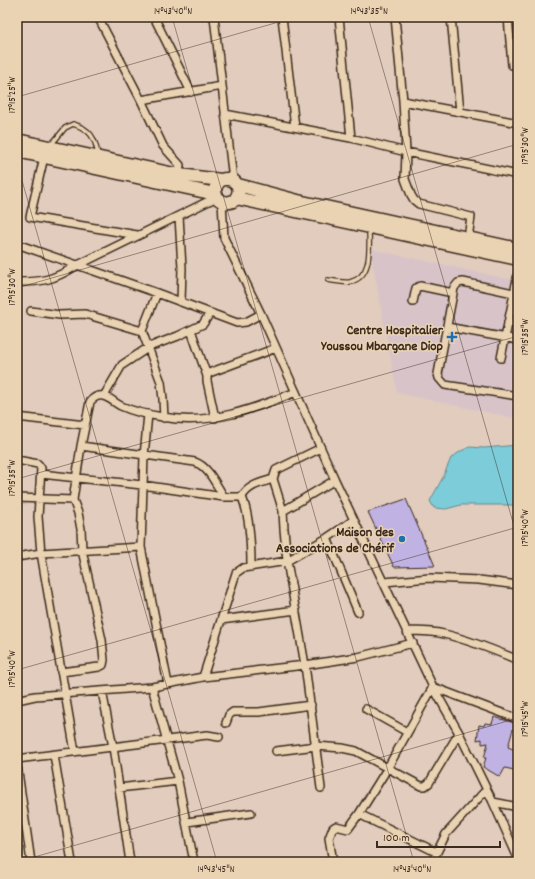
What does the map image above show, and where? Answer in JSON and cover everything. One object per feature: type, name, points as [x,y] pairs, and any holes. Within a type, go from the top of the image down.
[{"type":"main road","points":[[17,140],[46,152],[218,197],[230,202],[236,198],[239,192],[230,182]]},
{"type":"main road","points":[[17,151],[46,152],[98,158],[179,175],[230,182],[298,201],[518,249]]},
{"type":"main road","points":[[218,197],[215,188],[217,184],[230,182]]},
{"type":"main road","points":[[236,198],[518,259]]},
{"type":"street","points":[[98,17],[142,100],[163,146],[180,165],[179,175]]},
{"type":"street","points":[[154,17],[191,92]]},
{"type":"street","points":[[214,17],[225,114],[230,182]]},
{"type":"street","points":[[282,17],[296,127]]},
{"type":"street","points":[[339,17],[351,138]]},
{"type":"street","points":[[451,17],[460,112]]},
{"type":"street","points":[[508,17],[512,66]]},
{"type":"street","points":[[394,18],[404,101],[406,185],[414,200],[420,204],[471,217],[468,238]]},
{"type":"street","points":[[142,100],[222,86]]},
{"type":"street","points":[[404,101],[518,123]]},
{"type":"street","points":[[225,114],[351,138],[406,152],[518,174]]},
{"type":"street","points":[[46,152],[30,217],[137,235]]},
{"type":"street","points":[[17,282],[46,281],[137,235],[218,197],[224,238],[261,314],[320,448],[407,632],[493,802],[518,858]]},
{"type":"street","points":[[179,216],[182,268],[181,302]]},
{"type":"street","points":[[17,244],[49,254],[76,266],[156,293],[237,323],[246,322],[261,314]]},
{"type":"street","points":[[501,358],[508,322],[516,293],[518,274]]},
{"type":"street","points":[[516,293],[463,282],[458,283],[454,288],[438,374],[441,382],[445,384],[518,396]]},
{"type":"street","points":[[413,302],[416,288],[420,286],[453,293]]},
{"type":"street","points":[[156,293],[142,332],[149,347],[161,382],[164,418]]},
{"type":"street","points":[[31,310],[60,315],[85,314],[142,332]]},
{"type":"street","points":[[104,396],[119,368],[149,347],[191,330],[205,322],[210,313]]},
{"type":"street","points":[[508,322],[518,325]]},
{"type":"street","points":[[447,327],[518,340]]},
{"type":"street","points":[[191,330],[207,376],[215,418]]},
{"type":"street","points":[[207,376],[210,372],[276,348]]},
{"type":"street","points":[[61,672],[99,667],[103,665],[104,660],[102,640],[82,550],[81,529],[78,513],[73,500],[81,446],[90,402],[94,398],[104,396],[122,406],[148,414],[188,421],[215,418],[265,405],[296,392]]},
{"type":"street","points":[[148,414],[142,485],[141,547],[168,684]]},
{"type":"street","points":[[17,417],[85,425]]},
{"type":"street","points":[[81,446],[201,464],[207,470],[224,497]]},
{"type":"street","points":[[320,448],[276,470],[273,478],[283,511],[287,561],[311,704],[321,788]]},
{"type":"street","points":[[17,460],[39,465],[41,468],[38,517],[41,553],[75,752]]},
{"type":"street","points":[[41,474],[242,498]]},
{"type":"street","points":[[251,567],[248,522],[242,498],[245,490],[273,478]]},
{"type":"street","points":[[283,511],[335,480]]},
{"type":"street","points":[[17,498],[73,500]]},
{"type":"street","points":[[203,677],[236,573],[243,568],[287,561],[327,538],[354,520]]},
{"type":"street","points":[[327,538],[358,612]]},
{"type":"street","points":[[17,557],[41,553],[141,547]]},
{"type":"street","points":[[384,582],[430,578],[479,580],[518,585]]},
{"type":"street","points":[[221,620],[296,610]]},
{"type":"street","points":[[407,632],[423,631],[443,633],[518,660]]},
{"type":"street","points":[[17,700],[35,696],[152,687],[203,677],[305,665],[358,657],[413,643]]},
{"type":"street","points":[[152,687],[178,781],[194,862]]},
{"type":"street","points":[[434,687],[517,717]]},
{"type":"street","points":[[333,862],[329,838],[333,828],[336,826],[348,829],[359,814],[387,769],[434,687]]},
{"type":"street","points":[[102,691],[113,747],[130,862]]},
{"type":"street","points":[[226,723],[229,715],[233,712],[258,712],[311,704]]},
{"type":"street","points":[[366,709],[407,732]]},
{"type":"street","points":[[276,752],[316,746],[342,748],[356,751],[387,769],[421,786],[425,786],[429,783],[459,733]]},
{"type":"street","points":[[17,759],[208,735],[219,737]]},
{"type":"street","points":[[54,755],[72,862]]},
{"type":"street","points":[[17,765],[32,862]]},
{"type":"street","points":[[119,788],[178,781]]},
{"type":"street","points":[[432,862],[446,834],[486,790]]},
{"type":"street","points":[[493,802],[518,807]]},
{"type":"street","points":[[186,822],[251,813]]},
{"type":"street","points":[[359,814],[436,852]]},
{"type":"lane","points":[[46,152],[65,128],[73,124],[82,127],[90,133],[95,142],[98,158]]},
{"type":"lane","points":[[328,280],[349,282],[360,278],[366,270],[368,259],[369,227]]},
{"type":"shaded area","name":"Centre Hospitalier Youssou Mbargane Diop","points":[[370,249],[518,281],[518,419],[397,393]]},
{"type":"water","points":[[518,445],[518,505],[461,505],[446,509],[434,508],[430,501],[451,458],[470,447],[484,448]]},
{"type":"building","name":"Maison des Associations de Chérif","points":[[406,499],[435,566],[394,567],[368,512]]},
{"type":"building","points":[[494,717],[518,724],[518,731],[513,729],[508,747],[518,751],[518,759],[514,770],[505,768],[500,777],[483,767],[488,743],[482,744],[482,739],[477,740],[479,725],[484,726],[485,723],[492,724]]},
{"type":"place","name":"Centre Hospitalier Youssou Mbargane Diop","points":[[452,337]]},
{"type":"place","name":"Maison des Associations de Chérif","points":[[402,539]]}]
